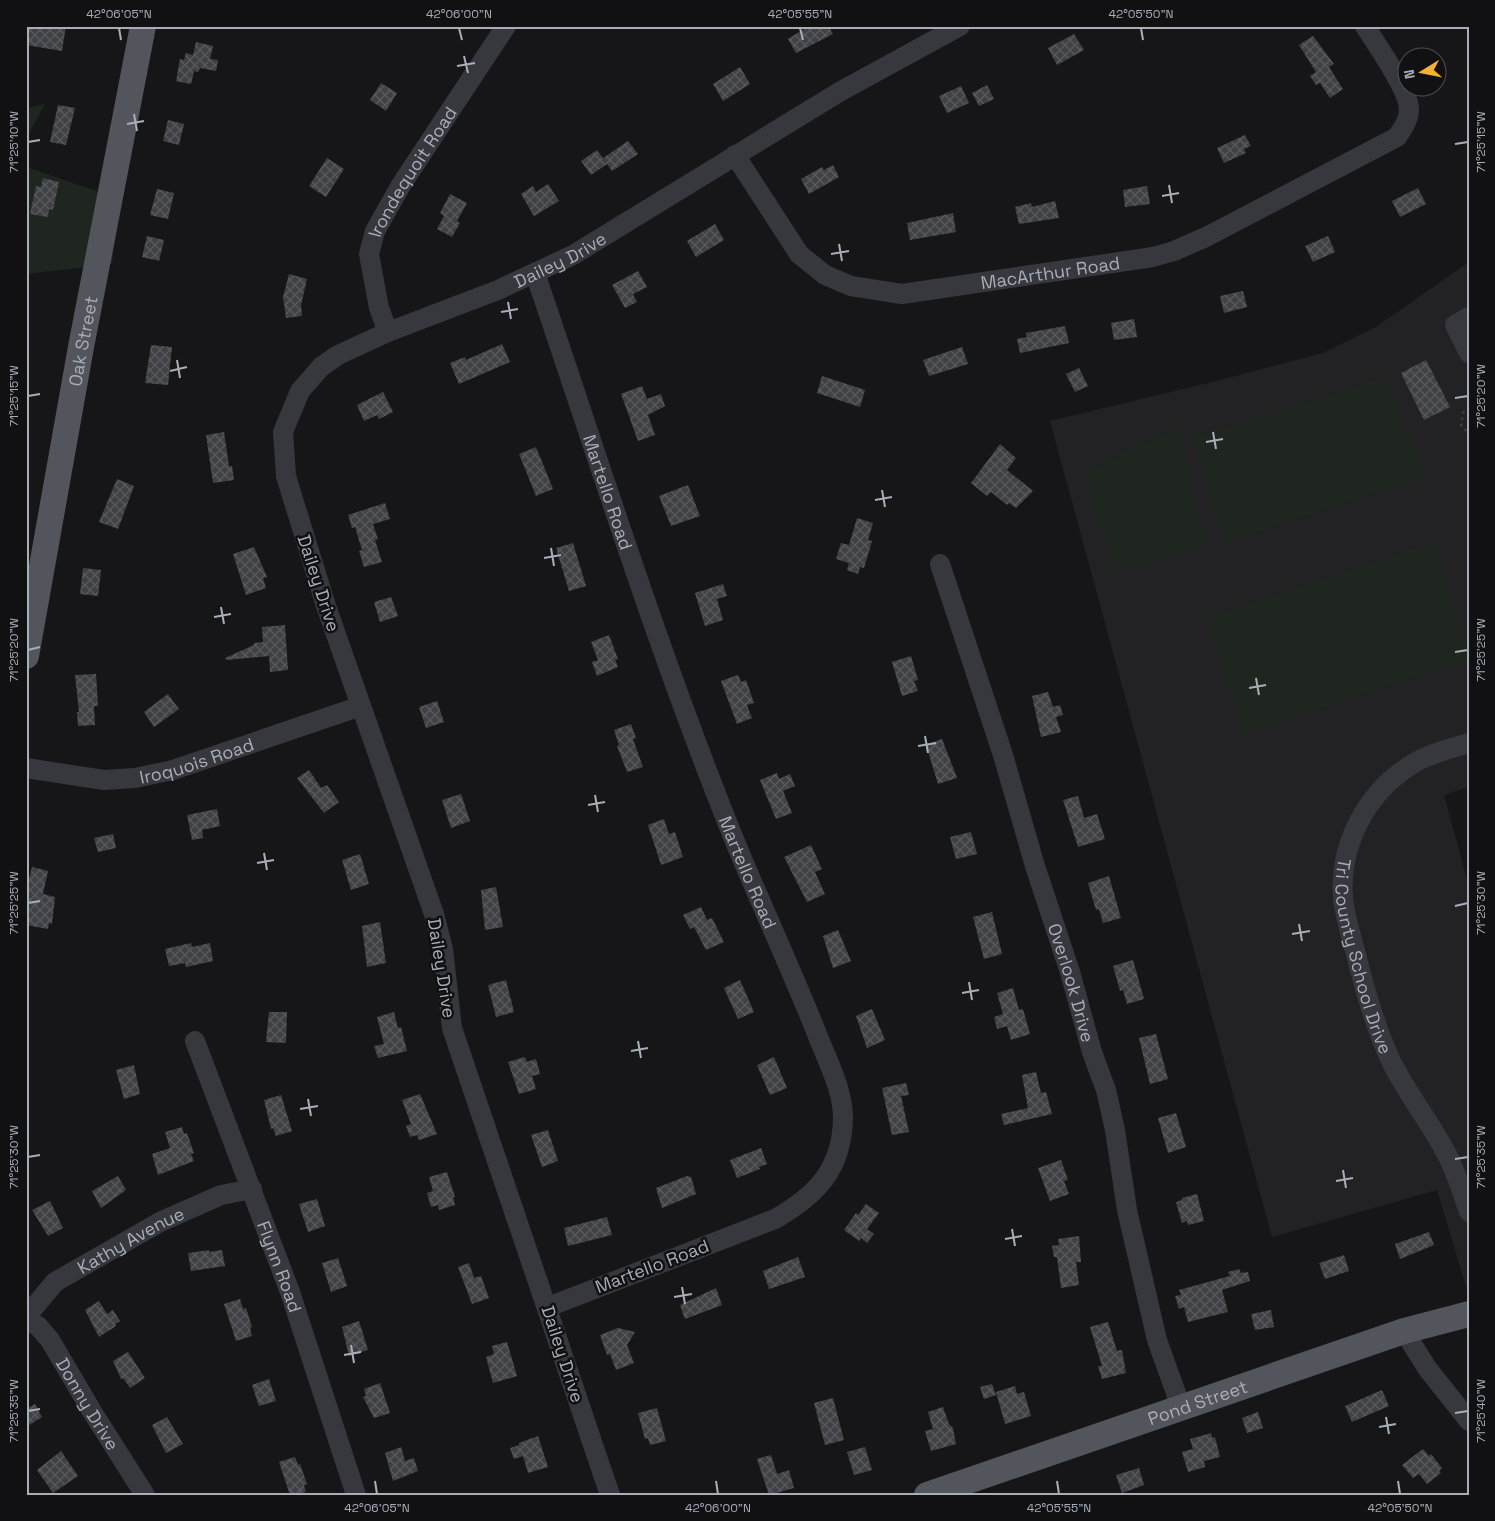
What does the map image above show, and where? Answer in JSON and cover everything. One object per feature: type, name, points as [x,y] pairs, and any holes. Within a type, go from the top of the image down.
[{"type":"main road","name":"Oak Street","points":[[26,656],[81,347],[143,26]]},
{"type":"main road","name":"Pond Street","points":[[927,1495],[1404,1332],[1469,1314]]},
{"type":"street","name":"Irondequoit Road","points":[[388,332],[379,308],[369,254],[375,231],[401,185],[506,26]]},
{"type":"street","name":"Dailey Drive","points":[[610,1495],[548,1307],[452,1028],[443,949],[434,914],[326,606],[286,476],[283,432],[300,391],[321,367],[338,355],[388,332],[498,290],[573,255],[841,91],[960,26]]},
{"type":"street","name":"MacArthur Road","points":[[735,155],[799,254],[825,275],[851,286],[902,294],[1115,264],[1174,251],[1388,142],[1400,133],[1408,117],[1407,97],[1366,26]]},
{"type":"street","name":"Martello Road","points":[[535,273],[694,734],[736,844],[838,1086],[843,1116],[839,1151],[832,1167],[812,1194],[797,1206],[775,1219],[548,1307]]},
{"type":"street","points":[[1469,317],[1455,325],[1469,352]]},
{"type":"street","name":"Overlook Drive","points":[[940,564],[1000,746],[1034,866],[1070,972],[1092,1052],[1106,1090],[1115,1130],[1127,1210],[1155,1331],[1181,1407]]},
{"type":"street","name":"Iroquois Road","points":[[26,768],[104,780],[135,778],[173,770],[361,706]]},
{"type":"street","name":"Tri County School Drive","points":[[1469,743],[1431,755],[1414,763],[1372,801],[1362,816],[1348,845],[1343,882],[1348,922],[1378,1033],[1400,1077],[1444,1148],[1469,1212]]},
{"type":"street","name":"Flynn Road","points":[[196,1041],[290,1292],[356,1495]]},
{"type":"street","name":"Kathy Avenue","points":[[26,1318],[55,1282],[160,1222],[221,1194],[252,1189]]},
{"type":"street","name":"Donny Drive","points":[[26,1318],[38,1326],[50,1340],[145,1495]]},
{"type":"street","points":[[1404,1332],[1427,1368],[1469,1421]]},
{"type":"path","points":[[1469,407],[1463,413],[1461,425],[1469,434]]},
{"type":"shaded area","points":[[45,104],[26,139],[26,108]]},
{"type":"shaded area","points":[[26,167],[120,199],[112,264],[26,274]]},
{"type":"shaded area","points":[[1469,262],[1469,787],[1444,795],[1469,886],[1467,1290],[1437,1190],[1272,1237],[1050,421],[1323,353],[1376,327]]},
{"type":"shaded area","points":[[1382,377],[1428,478],[1223,542],[1193,438]]},
{"type":"shaded area","points":[[1179,426],[1206,546],[1130,570],[1113,568],[1083,473]]},
{"type":"shaded area","points":[[1434,542],[1469,653],[1469,661],[1242,733],[1208,616]]},
{"type":"building","points":[[26,26],[66,26],[62,51],[26,45]]},
{"type":"building","points":[[809,26],[828,26],[833,34],[796,53],[788,39]]},
{"type":"building","points":[[1074,34],[1084,50],[1057,65],[1048,48]]},
{"type":"building","points":[[1313,36],[1334,64],[1329,67],[1343,89],[1330,98],[1320,83],[1316,85],[1310,76],[1316,72],[1299,45]]},
{"type":"building","points":[[196,42],[213,46],[210,59],[218,60],[216,71],[200,68],[198,72],[194,71],[191,84],[176,81],[180,59],[184,60],[186,53],[193,55]]},
{"type":"building","points":[[740,67],[750,84],[723,101],[713,84]]},
{"type":"building","points":[[381,83],[397,93],[386,111],[370,100]]},
{"type":"building","points":[[987,85],[994,99],[979,106],[972,93]]},
{"type":"building","points":[[961,86],[969,103],[947,113],[939,96]]},
{"type":"building","points":[[58,105],[75,108],[66,145],[50,142]]},
{"type":"building","points":[[168,120],[184,124],[179,145],[163,141]]},
{"type":"building","points":[[1245,135],[1251,146],[1244,149],[1246,153],[1224,163],[1217,148]]},
{"type":"building","points":[[628,141],[638,154],[612,171],[607,164],[591,175],[581,161],[597,150],[605,161],[603,158]]},
{"type":"building","points":[[327,158],[344,169],[326,197],[309,186]]},
{"type":"building","points":[[833,165],[839,177],[809,194],[801,179],[822,167],[824,170]]},
{"type":"building","points":[[43,178],[59,182],[53,210],[49,209],[48,217],[30,214],[36,186],[41,187]]},
{"type":"building","points":[[548,184],[559,201],[534,216],[521,194],[533,186],[536,192]]},
{"type":"building","points":[[1147,186],[1150,204],[1125,207],[1123,190]]},
{"type":"building","points":[[1418,188],[1426,204],[1400,217],[1392,201]]},
{"type":"building","points":[[157,189],[174,193],[168,219],[150,215]]},
{"type":"building","points":[[450,194],[467,203],[457,221],[460,223],[452,237],[437,229],[444,216],[440,213]]},
{"type":"building","points":[[1055,201],[1059,218],[1019,224],[1015,207],[1031,203],[1032,207]]},
{"type":"building","points":[[953,213],[956,232],[910,240],[907,223]]},
{"type":"building","points":[[715,224],[724,240],[696,257],[687,241]]},
{"type":"building","points":[[147,236],[164,240],[159,261],[142,257]]},
{"type":"building","points":[[1328,236],[1335,252],[1313,262],[1305,246]]},
{"type":"building","points":[[638,271],[647,287],[633,294],[637,302],[625,308],[612,285]]},
{"type":"building","points":[[289,274],[307,279],[301,305],[302,316],[286,318],[283,297]]},
{"type":"building","points":[[1243,291],[1247,307],[1224,313],[1220,296]]},
{"type":"building","points":[[1134,319],[1137,337],[1114,340],[1111,323]]},
{"type":"building","points":[[1065,326],[1069,343],[1020,353],[1017,339],[1027,337],[1026,333]]},
{"type":"building","points":[[502,344],[510,362],[459,384],[450,363],[465,357],[466,360]]},
{"type":"building","points":[[151,345],[172,347],[168,385],[145,383]]},
{"type":"building","points":[[962,347],[968,364],[929,376],[923,360]]},
{"type":"building","points":[[1426,360],[1450,407],[1424,420],[1401,373]]},
{"type":"building","points":[[1079,368],[1088,386],[1075,392],[1066,374]]},
{"type":"building","points":[[822,376],[865,390],[860,407],[817,393]]},
{"type":"building","points":[[642,386],[647,399],[661,394],[665,406],[648,415],[655,435],[638,441],[621,394]]},
{"type":"building","points":[[383,392],[393,412],[379,419],[377,415],[364,421],[357,405]]},
{"type":"building","points":[[224,432],[229,466],[232,466],[234,480],[213,483],[206,435]]},
{"type":"building","points":[[1000,444],[1016,458],[1007,470],[1033,491],[1016,508],[1009,503],[1007,505],[991,492],[987,496],[971,483]]},
{"type":"building","points":[[536,447],[553,489],[536,496],[519,454]]},
{"type":"building","points":[[117,479],[134,486],[118,529],[99,522]]},
{"type":"building","points":[[688,485],[700,516],[671,526],[659,496]]},
{"type":"building","points":[[385,503],[390,519],[373,524],[378,539],[375,540],[382,562],[364,567],[359,551],[362,550],[355,527],[352,528],[348,515]]},
{"type":"building","points":[[857,518],[873,523],[868,540],[872,541],[864,568],[860,567],[858,574],[847,570],[849,563],[836,559],[841,543],[849,545]]},
{"type":"building","points":[[573,543],[586,586],[569,591],[556,548]]},
{"type":"building","points":[[254,547],[267,577],[263,578],[266,588],[246,595],[233,554]]},
{"type":"building","points":[[83,568],[101,570],[98,596],[80,594]]},
{"type":"building","points":[[723,584],[727,596],[717,599],[723,620],[705,626],[695,593]]},
{"type":"building","points":[[391,597],[398,616],[380,622],[374,602]]},
{"type":"building","points":[[285,625],[288,670],[270,672],[269,656],[226,660],[225,658],[254,645],[254,643],[263,642],[262,627]]},
{"type":"building","points":[[609,635],[618,659],[615,660],[618,667],[597,676],[592,662],[598,660],[591,642]]},
{"type":"building","points":[[911,656],[918,680],[914,681],[918,691],[902,696],[892,662]]},
{"type":"building","points":[[96,674],[98,706],[94,706],[95,725],[78,726],[77,712],[79,712],[75,675]]},
{"type":"building","points":[[738,675],[741,682],[746,680],[754,703],[747,705],[752,718],[737,724],[721,681]]},
{"type":"building","points":[[1048,692],[1053,707],[1060,705],[1063,715],[1056,717],[1061,732],[1041,737],[1032,696]]},
{"type":"building","points":[[168,694],[179,709],[154,727],[144,712]]},
{"type":"building","points":[[437,701],[444,722],[426,728],[419,707]]},
{"type":"building","points":[[631,724],[636,738],[633,739],[643,767],[627,772],[617,746],[619,745],[614,730]]},
{"type":"building","points":[[942,739],[957,778],[938,784],[926,745]]},
{"type":"building","points":[[309,770],[321,788],[327,785],[339,802],[324,813],[297,778]]},
{"type":"building","points":[[777,773],[779,779],[790,774],[795,786],[783,791],[792,813],[776,819],[760,780]]},
{"type":"building","points":[[461,794],[470,821],[451,828],[442,800]]},
{"type":"building","points":[[1078,796],[1084,818],[1097,814],[1105,839],[1078,847],[1063,800]]},
{"type":"building","points":[[217,809],[220,826],[202,830],[203,838],[192,840],[187,815]]},
{"type":"building","points":[[664,819],[669,834],[675,832],[683,857],[661,865],[648,825]]},
{"type":"building","points":[[971,832],[977,854],[956,859],[950,837]]},
{"type":"building","points":[[113,834],[116,848],[98,852],[94,838]]},
{"type":"building","points":[[811,845],[822,869],[815,872],[825,894],[807,902],[784,857]]},
{"type":"building","points":[[360,854],[369,884],[351,890],[342,860]]},
{"type":"building","points":[[32,867],[48,871],[43,894],[55,897],[52,924],[49,923],[48,929],[26,925],[26,891]]},
{"type":"building","points":[[1109,876],[1121,918],[1103,923],[1099,909],[1096,910],[1088,883]]},
{"type":"building","points":[[496,887],[503,927],[485,930],[481,890]]},
{"type":"building","points":[[701,907],[707,920],[712,918],[724,942],[706,950],[694,927],[690,929],[683,915]]},
{"type":"building","points":[[992,912],[1002,954],[984,959],[973,917]]},
{"type":"building","points":[[380,922],[386,963],[367,967],[362,926]]},
{"type":"building","points":[[838,930],[851,961],[833,968],[823,936]]},
{"type":"building","points":[[191,943],[192,947],[210,943],[213,961],[186,967],[185,963],[169,966],[165,949]]},
{"type":"building","points":[[1133,960],[1144,999],[1127,1004],[1123,990],[1120,991],[1113,966]]},
{"type":"building","points":[[506,980],[514,1012],[496,1017],[488,985]]},
{"type":"building","points":[[740,980],[754,1012],[738,1019],[724,988]]},
{"type":"building","points":[[1013,988],[1019,1010],[1023,1009],[1030,1034],[1011,1040],[1007,1026],[997,1029],[994,1017],[1003,1014],[997,993]]},
{"type":"building","points":[[872,1009],[885,1040],[867,1048],[856,1016]]},
{"type":"building","points":[[269,1012],[287,1012],[286,1043],[266,1042]]},
{"type":"building","points":[[394,1012],[398,1028],[401,1027],[407,1051],[378,1058],[374,1046],[384,1044],[377,1017]]},
{"type":"building","points":[[1156,1034],[1168,1079],[1150,1084],[1139,1038]]},
{"type":"building","points":[[525,1057],[527,1062],[536,1059],[540,1074],[532,1076],[536,1089],[519,1094],[508,1062]]},
{"type":"building","points":[[774,1057],[787,1088],[770,1095],[757,1065]]},
{"type":"building","points":[[134,1065],[140,1094],[124,1099],[116,1070]]},
{"type":"building","points":[[1036,1072],[1041,1093],[1046,1092],[1052,1114],[1004,1125],[1001,1114],[1028,1108],[1022,1075]]},
{"type":"building","points":[[906,1083],[909,1095],[901,1096],[909,1132],[892,1135],[882,1088]]},
{"type":"building","points":[[420,1094],[437,1134],[419,1140],[417,1135],[410,1137],[406,1126],[411,1124],[402,1100]]},
{"type":"building","points":[[281,1095],[292,1131],[276,1136],[273,1128],[271,1129],[264,1100]]},
{"type":"building","points":[[1176,1113],[1186,1147],[1168,1153],[1158,1118]]},
{"type":"building","points":[[182,1127],[184,1134],[187,1133],[194,1153],[191,1154],[194,1161],[158,1175],[152,1154],[170,1148],[165,1132]]},
{"type":"building","points":[[548,1130],[558,1161],[542,1167],[531,1135]]},
{"type":"building","points":[[761,1148],[767,1164],[759,1167],[760,1169],[737,1178],[730,1160]]},
{"type":"building","points":[[1061,1160],[1068,1180],[1064,1181],[1069,1194],[1050,1201],[1038,1168]]},
{"type":"building","points":[[447,1172],[455,1197],[453,1197],[455,1205],[439,1210],[438,1205],[431,1207],[427,1193],[433,1191],[429,1177]]},
{"type":"building","points":[[118,1176],[126,1190],[101,1208],[92,1191]]},
{"type":"building","points":[[687,1176],[691,1177],[696,1194],[662,1208],[656,1188]]},
{"type":"building","points":[[1197,1194],[1204,1221],[1188,1225],[1187,1221],[1182,1223],[1176,1202],[1182,1200],[1182,1198]]},
{"type":"building","points":[[317,1199],[325,1226],[308,1232],[299,1204]]},
{"type":"building","points":[[50,1201],[63,1228],[48,1236],[32,1210]]},
{"type":"building","points":[[866,1204],[879,1213],[867,1229],[874,1234],[867,1243],[861,1238],[859,1241],[844,1230],[856,1213],[858,1215]]},
{"type":"building","points":[[607,1217],[612,1235],[568,1246],[564,1228]]},
{"type":"building","points":[[1429,1232],[1434,1245],[1400,1259],[1395,1244]]},
{"type":"building","points":[[1079,1236],[1081,1262],[1076,1262],[1079,1285],[1061,1288],[1057,1257],[1054,1257],[1052,1246],[1059,1245],[1058,1239]]},
{"type":"building","points":[[209,1250],[209,1252],[222,1250],[225,1266],[191,1271],[188,1253]]},
{"type":"building","points":[[1344,1255],[1349,1271],[1325,1279],[1319,1263]]},
{"type":"building","points":[[798,1257],[805,1277],[769,1289],[763,1271]]},
{"type":"building","points":[[338,1258],[347,1286],[331,1292],[322,1263]]},
{"type":"building","points":[[469,1263],[474,1278],[481,1276],[489,1298],[472,1304],[458,1267]]},
{"type":"building","points":[[1239,1269],[1241,1273],[1248,1272],[1250,1281],[1222,1290],[1228,1312],[1188,1322],[1184,1307],[1179,1309],[1175,1296],[1181,1295],[1179,1290],[1230,1276],[1228,1272]]},
{"type":"building","points":[[716,1288],[722,1305],[685,1319],[680,1305]]},
{"type":"building","points":[[240,1299],[243,1309],[246,1308],[252,1327],[250,1328],[252,1336],[236,1341],[224,1304]]},
{"type":"building","points":[[99,1301],[107,1314],[113,1310],[120,1321],[115,1324],[116,1326],[99,1337],[85,1310]]},
{"type":"building","points":[[1271,1310],[1274,1327],[1255,1330],[1251,1314]]},
{"type":"building","points":[[359,1321],[368,1350],[349,1356],[342,1327]]},
{"type":"building","points":[[1108,1322],[1117,1351],[1122,1350],[1126,1373],[1102,1379],[1098,1366],[1102,1366],[1090,1327]]},
{"type":"building","points":[[618,1328],[635,1332],[627,1345],[634,1363],[616,1370],[610,1354],[607,1355],[600,1335]]},
{"type":"building","points":[[507,1342],[517,1376],[493,1383],[486,1357],[494,1354],[492,1346]]},
{"type":"building","points":[[128,1352],[145,1378],[130,1388],[123,1378],[121,1379],[113,1361]]},
{"type":"building","points":[[269,1379],[276,1401],[259,1406],[252,1385]]},
{"type":"building","points":[[380,1383],[390,1413],[374,1418],[363,1397],[366,1396],[364,1389]]},
{"type":"building","points":[[992,1384],[996,1395],[984,1399],[980,1387]]},
{"type":"building","points":[[1015,1386],[1017,1394],[1024,1392],[1031,1416],[1005,1424],[996,1392]]},
{"type":"building","points":[[1382,1390],[1389,1406],[1352,1422],[1345,1406]]},
{"type":"building","points":[[833,1398],[844,1440],[825,1445],[814,1403]]},
{"type":"building","points":[[35,1404],[42,1417],[26,1427],[26,1409]]},
{"type":"building","points":[[943,1407],[949,1424],[953,1428],[956,1444],[931,1451],[925,1431],[933,1429],[928,1412]]},
{"type":"building","points":[[657,1408],[666,1441],[650,1445],[648,1438],[645,1439],[638,1413]]},
{"type":"building","points":[[1258,1412],[1263,1428],[1247,1433],[1242,1418]]},
{"type":"building","points":[[167,1417],[183,1444],[166,1453],[152,1425]]},
{"type":"building","points":[[1211,1433],[1212,1438],[1215,1437],[1220,1457],[1204,1461],[1205,1467],[1188,1472],[1182,1452],[1193,1449],[1190,1439]]},
{"type":"building","points":[[538,1436],[548,1467],[528,1473],[523,1456],[514,1459],[510,1448]]},
{"type":"building","points":[[401,1447],[405,1461],[414,1458],[418,1471],[393,1481],[385,1453]]},
{"type":"building","points":[[865,1447],[872,1470],[854,1475],[847,1452]]},
{"type":"building","points":[[1423,1449],[1429,1456],[1431,1454],[1442,1468],[1439,1471],[1441,1473],[1427,1484],[1419,1474],[1413,1478],[1402,1465]]},
{"type":"building","points":[[61,1451],[78,1476],[53,1493],[37,1470]]},
{"type":"building","points":[[771,1455],[777,1474],[789,1470],[794,1488],[769,1495],[757,1459]]},
{"type":"building","points":[[295,1457],[298,1465],[300,1464],[307,1484],[304,1485],[306,1492],[290,1495],[279,1462]]},
{"type":"building","points":[[1139,1468],[1144,1485],[1122,1493],[1116,1475]]}]
